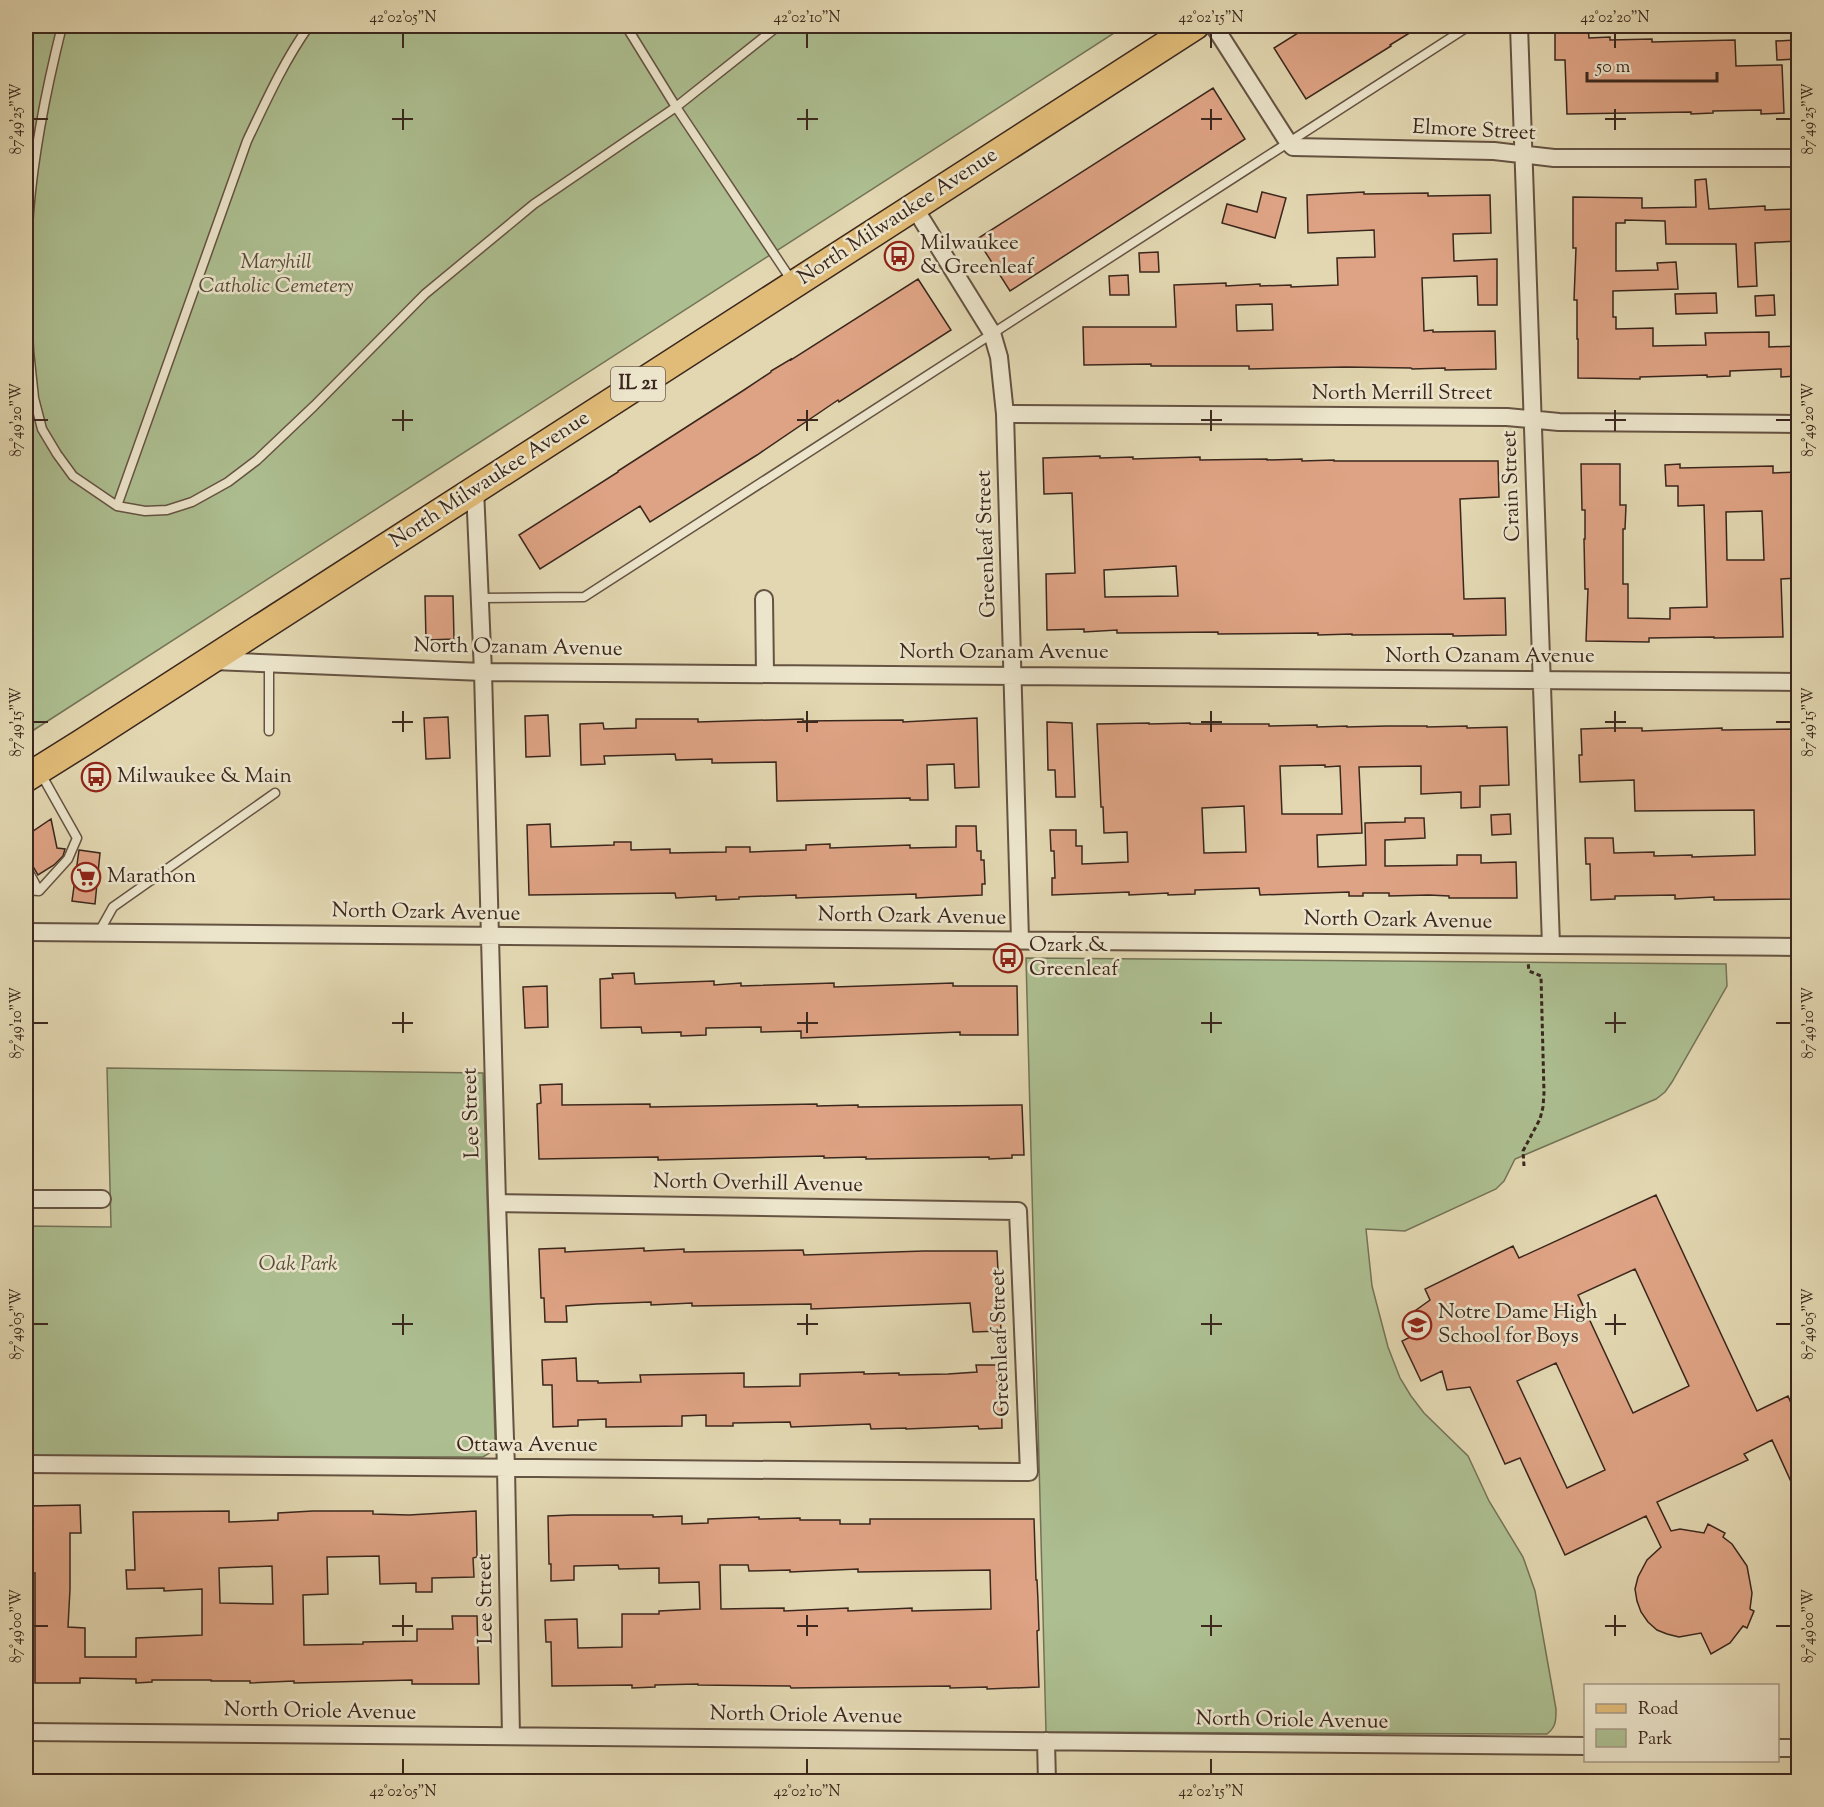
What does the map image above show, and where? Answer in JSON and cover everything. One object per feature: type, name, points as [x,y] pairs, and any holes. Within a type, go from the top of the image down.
[{"type":"main road","name":"North Milwaukee Avenue","points":[[32,774],[1195,26]]},
{"type":"street","points":[[1214,26],[1288,142]]},
{"type":"street","name":"Crain Street","points":[[1519,26],[1551,945]]},
{"type":"street","name":"Elmore Street","points":[[1288,142],[1293,147],[1494,151],[1554,158],[1798,158]]},
{"type":"street","name":"Greenleaf Street","points":[[914,207],[993,333],[999,357],[1005,414],[1020,940]]},
{"type":"street","name":"North Merrill Street","points":[[1005,414],[1495,417],[1559,422],[1798,424]]},
{"type":"street","name":"Lee Street","points":[[475,489],[481,598],[506,1468],[511,1736]]},
{"type":"street","points":[[764,599],[765,674]]},
{"type":"street","name":"North Ozanam Avenue","points":[[209,661],[483,672],[1798,682]]},
{"type":"street","name":"North Ozark Avenue","points":[[26,932],[1798,947]]},
{"type":"street","points":[[26,1199],[102,1199]]},
{"type":"street","name":"North Overhill Avenue","points":[[497,1203],[1018,1211]]},
{"type":"street","name":"Greenleaf Street","points":[[1018,1211],[1029,1472]]},
{"type":"street","name":"Ottawa Avenue","points":[[26,1464],[1029,1472]]},
{"type":"street","name":"North Oriole Avenue","points":[[26,1732],[1584,1746]]},
{"type":"street","points":[[1046,1741],[1047,1782]]},
{"type":"street","points":[[1779,1748],[1798,1748]]},
{"type":"lane","points":[[62,26],[38,144],[29,211],[26,291],[34,398],[42,429],[73,476],[117,506],[145,511],[167,510],[192,502],[228,482],[257,460],[323,398],[425,294],[469,256],[534,204],[676,107],[778,26]]},
{"type":"lane","points":[[117,506],[247,141],[273,86],[309,26]]},
{"type":"lane","points":[[626,26],[676,107],[794,284]]},
{"type":"lane","points":[[481,598],[584,597],[1469,26]]},
{"type":"lane","points":[[269,663],[269,732]]},
{"type":"lane","points":[[32,774],[77,838],[68,859],[39,891]]},
{"type":"lane","points":[[99,932],[113,907],[275,793]]},
{"type":"lane","points":[[26,867],[39,891]]},
{"type":"lane","points":[[26,890],[39,891]]},
{"type":"path","points":[[1524,1166],[1523,1152],[1540,1119],[1544,1093],[1541,976],[1529,971],[1528,959]]},
{"type":"green space","name":"Maryhill Catholic Cemetery","points":[[26,26],[1125,26],[26,735]]},
{"type":"green space","name":"Notre Dame High School for Boys","points":[[1026,958],[1726,964],[1727,986],[1672,1082],[1656,1099],[1515,1159],[1504,1181],[1496,1189],[1405,1231],[1366,1229],[1372,1286],[1388,1347],[1400,1378],[1424,1413],[1468,1456],[1489,1501],[1523,1557],[1535,1591],[1556,1709],[1555,1723],[1547,1734],[1046,1732]]},
{"type":"green space","name":"Oak Park","points":[[107,1068],[483,1073],[495,1438],[491,1452],[483,1457],[26,1456],[26,1226],[111,1227]]},
{"type":"building","points":[[1309,26],[1421,26],[1306,99],[1274,48]]},
{"type":"building","points":[[1555,26],[1588,26],[1589,38],[1610,37],[1610,40],[1652,39],[1652,42],[1735,40],[1736,66],[1782,65],[1784,113],[1761,114],[1761,110],[1691,114],[1691,112],[1567,114],[1565,60],[1555,60]]},
{"type":"building","points":[[1795,40],[1796,59],[1777,60],[1776,41]]},
{"type":"building","points":[[1213,88],[1245,139],[1010,291],[977,239]]},
{"type":"building","points":[[1706,179],[1709,209],[1765,206],[1765,210],[1798,209],[1798,241],[1755,243],[1757,286],[1738,287],[1736,244],[1666,244],[1665,221],[1625,220],[1625,223],[1616,223],[1616,271],[1658,270],[1657,263],[1676,262],[1678,289],[1613,291],[1613,317],[1616,317],[1616,329],[1653,328],[1653,346],[1706,345],[1705,333],[1769,332],[1769,347],[1798,346],[1798,376],[1781,377],[1781,369],[1730,371],[1730,376],[1640,377],[1640,379],[1578,378],[1577,300],[1574,300],[1576,248],[1573,248],[1573,197],[1642,198],[1642,208],[1696,207],[1695,180]]},
{"type":"building","points":[[1262,192],[1286,198],[1275,238],[1222,223],[1227,204],[1257,212]]},
{"type":"building","points":[[1364,192],[1364,194],[1428,193],[1428,196],[1490,195],[1491,233],[1453,234],[1454,261],[1497,259],[1497,305],[1478,305],[1477,276],[1422,278],[1424,331],[1495,331],[1496,369],[1346,367],[1249,369],[1249,366],[1084,365],[1083,327],[1176,327],[1174,285],[1226,283],[1226,286],[1260,284],[1260,286],[1291,285],[1291,287],[1338,285],[1337,258],[1375,257],[1374,230],[1308,233],[1307,195]],"holes":[[[1272,304],[1273,330],[1237,331],[1236,305]]]},
{"type":"building","points":[[1158,252],[1159,272],[1140,272],[1139,253]]},
{"type":"building","points":[[1128,275],[1129,295],[1110,295],[1109,276]]},
{"type":"building","points":[[918,279],[951,330],[650,522],[640,506],[540,569],[519,535],[771,371]]},
{"type":"building","points":[[1716,293],[1717,313],[1676,314],[1675,294]]},
{"type":"building","points":[[1774,295],[1775,315],[1756,316],[1755,296]]},
{"type":"building","points":[[1100,456],[1100,458],[1133,457],[1133,459],[1200,457],[1200,460],[1498,461],[1499,497],[1460,499],[1464,599],[1505,598],[1506,635],[1117,633],[1117,630],[1084,632],[1084,629],[1047,630],[1046,574],[1075,573],[1072,493],[1044,494],[1043,458]],"holes":[[[1176,566],[1178,596],[1105,597],[1104,570]]]},
{"type":"building","points":[[1581,464],[1620,464],[1620,505],[1626,505],[1625,529],[1623,529],[1623,584],[1628,584],[1628,618],[1670,619],[1670,608],[1707,607],[1704,505],[1678,506],[1678,486],[1666,486],[1665,465],[1680,464],[1680,468],[1773,466],[1773,473],[1798,472],[1798,578],[1781,579],[1783,637],[1649,638],[1649,642],[1586,641],[1588,589],[1585,589],[1585,510],[1582,510]],"holes":[[[1762,511],[1764,560],[1727,560],[1726,512]]]},
{"type":"building","points":[[425,596],[453,596],[454,639],[426,640]]},
{"type":"building","points":[[548,715],[550,756],[526,757],[525,716]]},
{"type":"building","points":[[448,717],[450,758],[426,759],[424,718]]},
{"type":"building","points":[[977,718],[979,787],[955,788],[954,764],[927,765],[928,800],[910,800],[910,798],[777,801],[776,762],[712,763],[712,759],[676,760],[675,754],[604,756],[605,764],[581,765],[580,724],[603,723],[604,729],[636,728],[636,719],[698,719],[698,722],[803,719],[803,721],[903,720],[903,722]]},
{"type":"building","points":[[1047,722],[1072,723],[1075,797],[1056,797],[1055,770],[1048,770]]},
{"type":"building","points":[[1097,724],[1507,727],[1509,785],[1480,786],[1480,807],[1461,808],[1461,792],[1421,794],[1421,766],[1359,767],[1362,833],[1317,835],[1318,867],[1366,865],[1365,823],[1405,822],[1405,818],[1424,818],[1425,838],[1385,840],[1385,866],[1457,865],[1457,855],[1481,855],[1481,863],[1516,862],[1517,898],[1389,896],[1389,893],[1363,893],[1363,896],[1349,896],[1349,892],[1260,895],[1259,888],[1195,890],[1195,894],[1168,895],[1168,893],[1129,895],[1129,892],[1052,895],[1052,878],[1055,878],[1054,851],[1051,851],[1050,830],[1076,830],[1076,846],[1082,846],[1082,864],[1128,862],[1127,832],[1104,833]],"holes":[[[1325,765],[1325,767],[1340,766],[1342,814],[1282,814],[1280,766]],[[1244,806],[1246,852],[1204,853],[1202,808]]]},
{"type":"building","points":[[1642,728],[1642,731],[1722,728],[1722,730],[1798,729],[1798,899],[1714,900],[1714,897],[1675,899],[1675,895],[1615,896],[1615,899],[1591,900],[1590,864],[1586,864],[1585,838],[1613,838],[1614,853],[1654,852],[1654,856],[1692,855],[1692,857],[1755,855],[1754,810],[1635,811],[1634,780],[1580,782],[1581,729]]},
{"type":"building","points":[[1510,814],[1511,834],[1492,835],[1491,815]]},
{"type":"building","name":"Marathon","points":[[51,819],[57,848],[65,849],[63,856],[54,865],[38,875],[31,863],[26,861],[26,836]]},
{"type":"building","points":[[550,824],[551,847],[614,845],[614,842],[631,842],[631,850],[670,849],[670,853],[726,852],[726,847],[750,847],[750,852],[806,850],[806,845],[830,844],[830,848],[910,845],[910,848],[956,847],[956,826],[976,826],[977,851],[981,851],[981,860],[984,860],[985,884],[982,884],[982,895],[916,898],[916,894],[796,898],[796,895],[716,900],[716,896],[676,898],[675,893],[529,895],[527,825]]},
{"type":"building","name":"Marathon","points":[[79,850],[100,853],[95,904],[72,901]]},
{"type":"building","points":[[634,973],[635,984],[714,981],[714,985],[741,983],[741,986],[834,983],[834,987],[953,983],[953,986],[1017,986],[1018,1035],[960,1035],[960,1032],[801,1038],[801,1031],[761,1032],[761,1027],[706,1028],[706,1035],[681,1036],[681,1032],[642,1033],[641,1027],[601,1028],[600,979],[613,978],[612,974]]},
{"type":"building","points":[[547,986],[548,1027],[525,1028],[523,987]]},
{"type":"building","points":[[562,1084],[562,1105],[650,1104],[650,1107],[817,1104],[817,1106],[858,1105],[858,1107],[1022,1105],[1024,1155],[989,1159],[989,1157],[866,1159],[866,1157],[824,1158],[824,1156],[658,1160],[658,1157],[539,1159],[537,1104],[541,1103],[540,1085]]},
{"type":"building","points":[[1656,1195],[1757,1411],[1788,1396],[1798,1420],[1798,1497],[1772,1440],[1744,1454],[1748,1460],[1657,1502],[1671,1531],[1680,1529],[1704,1533],[1708,1524],[1725,1533],[1723,1537],[1732,1544],[1747,1566],[1752,1593],[1750,1609],[1754,1611],[1747,1628],[1743,1626],[1730,1643],[1711,1654],[1701,1633],[1679,1637],[1667,1634],[1657,1630],[1641,1612],[1635,1589],[1638,1577],[1647,1560],[1661,1547],[1646,1516],[1565,1555],[1520,1458],[1505,1464],[1470,1387],[1447,1390],[1442,1371],[1421,1381],[1402,1341],[1423,1331],[1412,1313],[1430,1300],[1425,1289],[1513,1246],[1519,1258]],"holes":[[[1635,1269],[1689,1386],[1633,1413],[1578,1295]],[[1556,1363],[1605,1470],[1567,1488],[1517,1381]]]},
{"type":"building","points":[[565,1248],[565,1252],[644,1248],[644,1251],[684,1249],[684,1252],[803,1250],[804,1255],[997,1251],[1001,1331],[973,1332],[970,1303],[811,1309],[811,1304],[692,1306],[692,1303],[651,1305],[651,1302],[596,1304],[566,1306],[567,1322],[545,1322],[544,1298],[541,1298],[539,1249]]},
{"type":"building","points":[[576,1358],[577,1381],[641,1382],[640,1375],[744,1373],[744,1387],[800,1386],[800,1374],[864,1372],[864,1374],[899,1373],[899,1375],[948,1374],[977,1372],[976,1365],[997,1365],[997,1381],[1001,1381],[1002,1428],[979,1429],[978,1426],[871,1429],[870,1424],[791,1427],[790,1422],[706,1426],[706,1415],[682,1416],[682,1426],[606,1427],[606,1419],[578,1420],[578,1426],[553,1427],[552,1385],[543,1385],[542,1360]]},
{"type":"building","points":[[80,1505],[81,1533],[70,1533],[68,1627],[85,1628],[85,1657],[136,1657],[136,1638],[202,1635],[202,1589],[164,1591],[164,1588],[127,1589],[126,1570],[135,1570],[133,1512],[229,1511],[229,1522],[278,1520],[278,1513],[313,1511],[373,1511],[373,1514],[409,1515],[476,1511],[477,1557],[473,1558],[474,1577],[432,1578],[432,1592],[416,1592],[416,1583],[380,1584],[379,1556],[327,1557],[328,1594],[303,1595],[304,1645],[417,1641],[417,1629],[453,1629],[452,1616],[477,1616],[479,1684],[412,1684],[412,1680],[250,1683],[250,1681],[152,1680],[152,1682],[136,1683],[136,1679],[80,1678],[80,1683],[35,1683],[35,1573],[33,1573],[33,1533],[29,1534],[29,1506]],"holes":[[[272,1566],[273,1604],[220,1603],[219,1568]]]},
{"type":"building","points":[[548,1516],[682,1516],[682,1524],[708,1523],[708,1519],[759,1517],[759,1519],[840,1520],[840,1524],[870,1524],[870,1519],[1034,1519],[1039,1687],[791,1688],[790,1686],[698,1684],[632,1688],[632,1685],[552,1686],[551,1642],[546,1642],[545,1620],[577,1619],[578,1648],[622,1647],[622,1614],[659,1614],[659,1611],[700,1609],[699,1582],[659,1583],[659,1568],[619,1569],[618,1565],[574,1566],[574,1580],[551,1581]],"holes":[[[720,1565],[748,1565],[749,1571],[790,1570],[790,1572],[858,1569],[858,1572],[990,1570],[991,1609],[912,1611],[912,1608],[848,1611],[848,1608],[784,1611],[784,1608],[721,1609]]]},
{"type":"place","name":"Milwaukee & Greenleaf","points":[[899,256]]},
{"type":"place","name":"Milwaukee & Main","points":[[96,777]]},
{"type":"place","name":"Marathon","points":[[86,877]]},
{"type":"place","name":"Ozark & Greenleaf","points":[[1008,958]]},
{"type":"place","name":"Notre Dame High School for Boys","points":[[1417,1325]]}]
